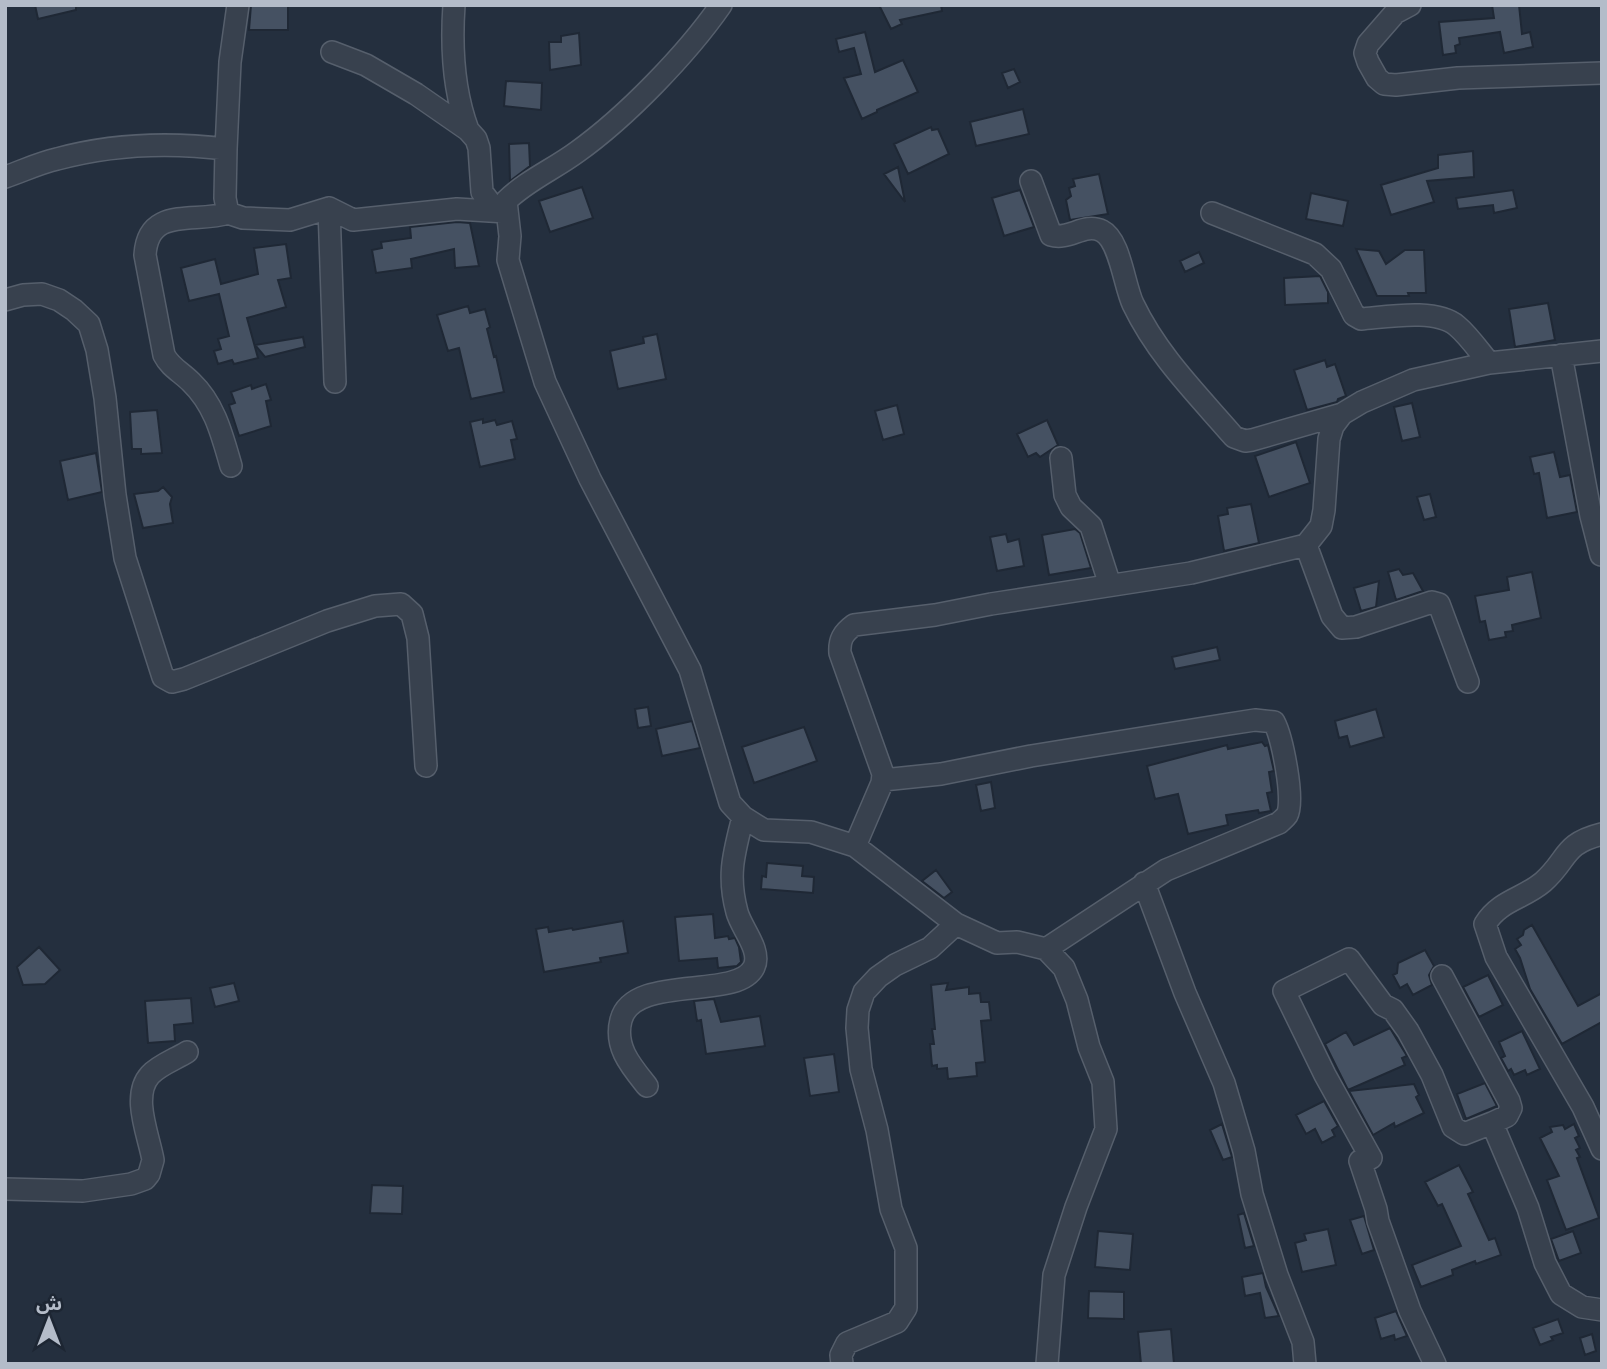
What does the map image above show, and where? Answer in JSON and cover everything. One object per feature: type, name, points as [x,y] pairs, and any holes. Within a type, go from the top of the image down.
[{"type":"street","points":[[228,213],[225,198],[230,62],[238,5]]},
{"type":"street","points":[[454,5],[454,67],[459,101],[468,130]]},
{"type":"street","points":[[721,5],[673,63],[624,113],[579,151],[519,188],[506,201],[510,236],[508,260],[545,382],[590,479],[690,670],[730,803],[743,817],[764,830],[811,832],[855,846],[956,924],[997,943],[1017,942],[1046,949],[1064,968],[1103,1082],[1106,1129],[1054,1275],[1047,1364]]},
{"type":"street","points":[[1410,5],[1395,13],[1368,44],[1365,53],[1377,78],[1384,83],[1396,85],[1458,78],[1602,73]]},
{"type":"street","points":[[332,52],[366,65],[416,94],[468,130],[476,139],[479,148],[482,192],[485,199],[506,212]]},
{"type":"street","points":[[5,177],[41,163],[89,151],[139,145],[185,144],[226,149]]},
{"type":"street","points":[[1031,181],[1051,235],[1064,237],[1091,228],[1104,232],[1111,239],[1132,301],[1152,338],[1172,368],[1239,439],[1252,440],[1342,414],[1362,402],[1413,380],[1489,363],[1602,351]]},
{"type":"street","points":[[231,466],[214,414],[192,382],[168,364],[164,355],[145,255],[145,242],[152,231],[166,221],[212,218],[228,213],[243,218],[289,220],[329,208],[353,220],[457,209],[506,212]]},
{"type":"street","points":[[329,208],[335,382]]},
{"type":"street","points":[[1212,213],[1315,254],[1331,269],[1354,316],[1361,320],[1430,316],[1450,321],[1489,363]]},
{"type":"street","points":[[5,300],[42,294],[59,300],[89,324],[97,349],[105,398],[113,483],[125,558],[163,677],[172,681],[184,679],[327,621],[375,606],[401,604],[412,614],[418,638],[425,766]]},
{"type":"street","points":[[1560,355],[1588,503],[1601,555]]},
{"type":"street","points":[[855,846],[883,780],[880,764],[850,688],[840,653],[839,643],[845,632],[854,625],[865,622],[935,615],[1191,573],[1306,545],[1321,526],[1329,439],[1333,426],[1342,414]]},
{"type":"street","points":[[1061,458],[1065,495],[1072,507],[1091,526],[1110,586]]},
{"type":"street","points":[[1306,545],[1332,616],[1342,628],[1356,627],[1432,602],[1439,604],[1468,682]]},
{"type":"street","points":[[883,780],[941,774],[1031,756],[1255,720],[1274,722],[1283,746],[1288,787],[1288,813],[1285,818],[1279,823],[1190,859],[1144,883],[1046,949]]},
{"type":"street","points":[[647,1086],[629,1063],[621,1047],[618,1031],[621,1015],[629,1006],[640,998],[653,994],[730,982],[745,976],[754,967],[755,954],[737,913],[731,864],[743,817]]},
{"type":"street","points":[[1602,834],[1582,839],[1569,850],[1543,882],[1508,901],[1490,915],[1485,924],[1496,957],[1583,1107],[1602,1149]]},
{"type":"street","points":[[1144,883],[1185,993],[1224,1083],[1244,1151],[1252,1194],[1277,1275],[1303,1342],[1305,1364]]},
{"type":"street","points":[[842,1364],[841,1355],[847,1343],[897,1322],[903,1315],[907,1297],[906,1248],[891,1209],[877,1130],[861,1069],[858,1010],[864,992],[878,977],[895,965],[930,948],[956,924]]},
{"type":"street","points":[[1435,1364],[1410,1311],[1378,1221],[1360,1161],[1371,1158],[1325,1075],[1284,991],[1349,959],[1383,1005],[1393,1010],[1408,1031],[1432,1075],[1453,1127],[1464,1134],[1507,1116],[1511,1108],[1442,976]]},
{"type":"street","points":[[5,1189],[83,1191],[131,1184],[145,1179],[153,1167],[153,1160],[141,1099],[143,1087],[156,1070],[187,1052]]},
{"type":"street","points":[[1492,1123],[1528,1208],[1545,1263],[1561,1294],[1582,1307],[1602,1310]]},
{"type":"building","points":[[35,5],[76,5],[76,10],[38,19]]},
{"type":"building","points":[[251,5],[288,5],[288,30],[249,30]]},
{"type":"building","points":[[879,5],[941,5],[942,11],[900,20],[902,24],[891,29]]},
{"type":"building","points":[[1492,5],[1519,5],[1522,34],[1530,32],[1533,47],[1504,53],[1500,32],[1459,38],[1460,44],[1455,46],[1456,53],[1443,55],[1439,22],[1494,18]]},
{"type":"building","points":[[865,32],[875,72],[903,60],[918,92],[862,119],[844,78],[861,74],[854,48],[839,52],[836,39]]},
{"type":"building","points":[[579,33],[581,65],[550,70],[549,42],[561,42],[561,36]]},
{"type":"building","points":[[1014,69],[1020,82],[1008,88],[1002,73]]},
{"type":"building","points":[[506,81],[542,83],[541,110],[504,106]]},
{"type":"building","points":[[1023,109],[1029,134],[976,146],[970,122]]},
{"type":"building","points":[[931,127],[932,130],[938,129],[949,154],[908,174],[894,144]]},
{"type":"building","points":[[529,143],[530,166],[510,181],[509,144]]},
{"type":"building","points":[[1473,151],[1474,177],[1427,181],[1434,202],[1391,215],[1381,185],[1438,168],[1438,155]]},
{"type":"building","points":[[898,167],[905,202],[884,174]]},
{"type":"building","points":[[1099,174],[1108,214],[1070,220],[1066,200],[1071,196],[1069,188],[1075,186],[1073,179]]},
{"type":"building","points":[[582,187],[593,218],[550,232],[539,201]]},
{"type":"building","points":[[1020,190],[1034,227],[1004,236],[992,198]]},
{"type":"building","points":[[1513,190],[1517,208],[1494,213],[1493,205],[1458,209],[1456,198]]},
{"type":"building","points":[[1311,193],[1348,201],[1343,226],[1306,219]]},
{"type":"building","points":[[470,223],[479,266],[455,268],[454,249],[411,259],[412,268],[376,273],[372,250],[382,248],[381,242],[411,238],[410,227]]},
{"type":"building","points":[[286,244],[291,278],[278,280],[286,307],[247,318],[258,358],[234,364],[232,360],[218,364],[214,351],[221,349],[218,339],[229,336],[219,294],[189,301],[181,268],[215,259],[221,284],[258,274],[254,248]]},
{"type":"building","points":[[1356,249],[1379,251],[1386,264],[1405,250],[1424,250],[1426,293],[1377,296]]},
{"type":"building","points":[[1199,252],[1204,263],[1185,272],[1180,261]]},
{"type":"building","points":[[1320,276],[1328,292],[1328,303],[1285,305],[1284,278]]},
{"type":"building","points":[[1548,303],[1555,340],[1515,347],[1509,309]]},
{"type":"building","points":[[468,306],[470,313],[485,309],[490,327],[487,329],[504,392],[471,399],[459,348],[448,351],[437,315]]},
{"type":"building","points":[[657,334],[666,379],[618,389],[610,351],[644,343],[643,337]]},
{"type":"building","points":[[303,337],[305,347],[265,357],[255,345]]},
{"type":"building","points":[[1325,360],[1327,367],[1335,364],[1346,396],[1337,402],[1307,410],[1294,370]]},
{"type":"building","points":[[266,384],[271,400],[266,401],[271,426],[239,436],[229,405],[235,403],[231,392],[251,385],[252,389]]},
{"type":"building","points":[[1412,403],[1420,437],[1402,441],[1394,407]]},
{"type":"building","points":[[897,405],[904,434],[883,440],[875,411]]},
{"type":"building","points":[[157,410],[162,453],[141,454],[141,449],[132,449],[130,412]]},
{"type":"building","points":[[483,419],[483,423],[495,420],[497,425],[512,421],[517,439],[511,440],[515,459],[480,467],[470,422]]},
{"type":"building","points":[[1047,420],[1058,445],[1040,457],[1036,453],[1028,457],[1017,434]]},
{"type":"building","points":[[1296,442],[1310,483],[1269,497],[1255,456]]},
{"type":"building","points":[[1554,452],[1560,477],[1570,475],[1577,512],[1547,518],[1539,473],[1534,474],[1530,457]]},
{"type":"building","points":[[96,453],[102,492],[68,500],[60,461]]},
{"type":"building","points":[[163,487],[172,497],[170,504],[173,523],[143,528],[134,494],[158,491]]},
{"type":"building","points":[[1430,494],[1436,517],[1424,520],[1417,497]]},
{"type":"building","points":[[1251,504],[1259,543],[1224,551],[1218,516],[1228,514],[1227,508]]},
{"type":"building","points":[[1075,529],[1080,533],[1091,568],[1049,575],[1042,535]]},
{"type":"building","points":[[1006,534],[1008,542],[1019,539],[1024,566],[997,571],[990,537]]},
{"type":"building","points":[[1399,569],[1403,575],[1413,573],[1423,591],[1396,600],[1388,572]]},
{"type":"building","points":[[1532,572],[1541,618],[1512,625],[1513,631],[1505,632],[1506,637],[1489,640],[1485,621],[1480,622],[1475,596],[1509,590],[1507,577]]},
{"type":"building","points":[[1379,581],[1376,607],[1361,611],[1354,588]]},
{"type":"building","points":[[1217,647],[1220,660],[1175,669],[1172,657]]},
{"type":"building","points":[[648,707],[651,726],[638,728],[635,709]]},
{"type":"building","points":[[1376,709],[1384,737],[1350,747],[1347,736],[1339,738],[1335,721]]},
{"type":"building","points":[[692,721],[700,748],[662,756],[656,729]]},
{"type":"building","points":[[804,727],[817,761],[754,783],[742,747]]},
{"type":"building","points":[[1262,742],[1265,746],[1268,745],[1274,771],[1269,772],[1272,792],[1267,793],[1271,811],[1259,813],[1258,810],[1226,815],[1228,825],[1188,834],[1178,794],[1155,799],[1147,766],[1227,745],[1228,749]]},
{"type":"building","points":[[991,782],[995,808],[981,811],[976,785]]},
{"type":"building","points":[[767,863],[803,866],[802,876],[814,877],[813,893],[761,889],[762,876],[766,877]]},
{"type":"building","points":[[936,870],[952,892],[944,898],[922,881]]},
{"type":"building","points":[[713,914],[715,938],[735,938],[741,962],[737,966],[718,968],[717,958],[679,961],[675,917]]},
{"type":"building","points":[[623,921],[628,953],[600,958],[601,962],[544,972],[536,929],[548,927],[549,932],[573,930]]},
{"type":"building","points":[[1532,925],[1578,1006],[1602,993],[1602,1022],[1562,1044],[1530,989],[1515,949],[1521,945],[1517,939]]},
{"type":"building","points":[[39,947],[60,970],[45,984],[23,985],[17,967]]},
{"type":"building","points":[[1425,950],[1434,966],[1429,975],[1432,985],[1413,995],[1407,984],[1400,988],[1393,975],[1397,973],[1398,963]]},
{"type":"building","points":[[1488,975],[1503,1005],[1479,1017],[1463,987]]},
{"type":"building","points":[[234,983],[239,1001],[215,1007],[210,988]]},
{"type":"building","points":[[948,983],[946,990],[969,987],[969,994],[980,993],[981,1002],[989,1002],[991,1020],[981,1021],[985,1062],[976,1063],[977,1076],[948,1079],[947,1068],[937,1069],[937,1065],[932,1066],[930,1044],[934,1044],[932,1029],[935,1029],[931,985]]},
{"type":"building","points":[[191,998],[193,1023],[174,1025],[175,1041],[148,1043],[145,1001]]},
{"type":"building","points":[[714,999],[721,1022],[760,1016],[765,1046],[706,1054],[701,1020],[697,1021],[694,1001]]},
{"type":"building","points":[[1390,1028],[1407,1056],[1402,1058],[1405,1065],[1348,1090],[1325,1044],[1346,1032],[1354,1045]]},
{"type":"building","points":[[1522,1031],[1540,1069],[1527,1075],[1525,1070],[1514,1075],[1511,1069],[1508,1071],[1501,1058],[1505,1056],[1499,1042]]},
{"type":"building","points":[[834,1054],[839,1092],[810,1096],[804,1058]]},
{"type":"building","points":[[1485,1083],[1497,1106],[1466,1119],[1457,1094]]},
{"type":"building","points":[[1414,1084],[1419,1095],[1416,1097],[1424,1113],[1395,1127],[1394,1123],[1373,1135],[1349,1091]]},
{"type":"building","points":[[1324,1101],[1338,1126],[1332,1130],[1335,1136],[1322,1143],[1315,1129],[1306,1134],[1296,1115]]},
{"type":"building","points":[[1222,1124],[1232,1157],[1223,1160],[1210,1130]]},
{"type":"building","points":[[1574,1124],[1579,1136],[1575,1138],[1580,1148],[1576,1150],[1580,1157],[1577,1158],[1599,1218],[1566,1230],[1547,1180],[1559,1176],[1540,1138],[1552,1132],[1550,1127],[1563,1125],[1565,1129]]},
{"type":"building","points":[[1459,1165],[1473,1192],[1468,1194],[1489,1240],[1495,1238],[1501,1255],[1452,1270],[1453,1275],[1421,1287],[1412,1265],[1461,1246],[1442,1204],[1438,1206],[1425,1182]]},
{"type":"building","points":[[372,1185],[403,1186],[402,1214],[370,1213]]},
{"type":"building","points":[[1244,1213],[1254,1246],[1245,1248],[1238,1215]]},
{"type":"building","points":[[1364,1216],[1374,1250],[1362,1254],[1350,1220]]},
{"type":"building","points":[[1328,1229],[1336,1265],[1302,1272],[1295,1243],[1306,1240],[1304,1234]]},
{"type":"building","points":[[1098,1231],[1133,1234],[1130,1270],[1095,1267]]},
{"type":"building","points":[[1573,1231],[1581,1253],[1559,1261],[1551,1239]]},
{"type":"building","points":[[1263,1273],[1279,1316],[1265,1318],[1260,1293],[1245,1296],[1242,1277]]},
{"type":"building","points":[[1089,1291],[1124,1292],[1124,1319],[1088,1318]]},
{"type":"building","points":[[1396,1311],[1407,1336],[1395,1340],[1394,1335],[1381,1339],[1375,1318]]},
{"type":"building","points":[[1558,1319],[1563,1333],[1540,1345],[1533,1328]]},
{"type":"building","points":[[1171,1329],[1174,1364],[1141,1364],[1138,1332]]},
{"type":"building","points":[[1592,1334],[1596,1351],[1585,1355],[1580,1338]]}]
